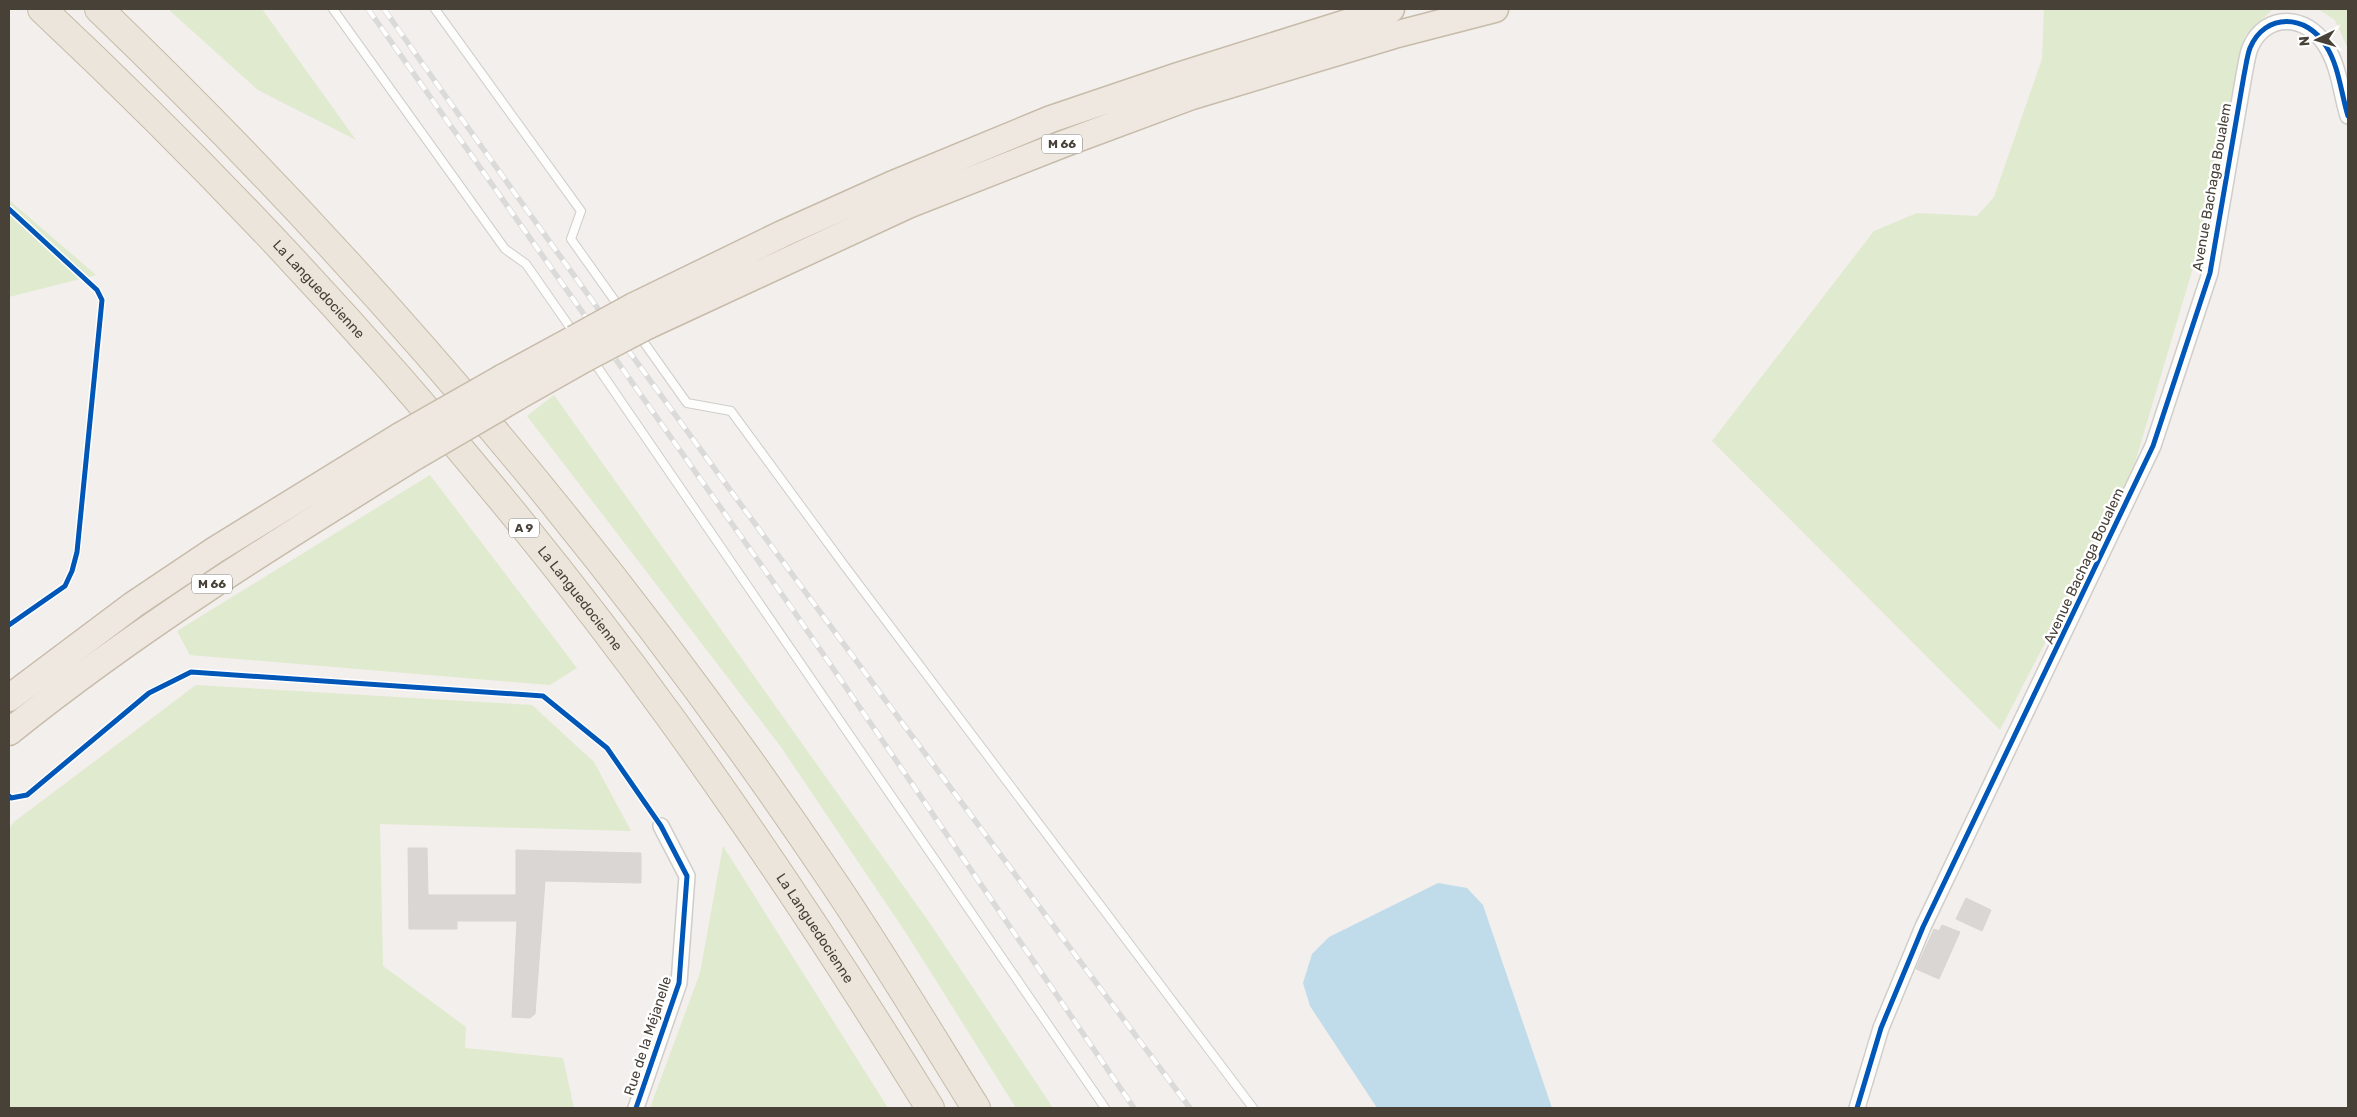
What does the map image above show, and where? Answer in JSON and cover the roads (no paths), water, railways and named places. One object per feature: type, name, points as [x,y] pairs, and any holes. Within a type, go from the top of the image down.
[{"type":"highway","name":"La Languedocienne","points":[[42,9],[176,138],[324,293],[394,372],[554,565],[669,715],[744,820],[843,969],[930,1108]]},
{"type":"highway","points":[[99,9],[228,136],[340,254],[444,371],[579,534],[695,686],[782,807],[881,955],[976,1108]]},
{"type":"highway","name":"M 66","points":[[9,698],[133,605],[206,555],[400,436],[509,388],[635,319],[740,252],[846,205],[1051,119],[1178,76],[1390,9]]},
{"type":"highway","name":"M 66","points":[[635,319],[908,205],[1192,96],[1394,35],[1495,9]]},
{"type":"highway","name":"M 66","points":[[9,732],[101,662],[234,569],[416,456],[509,388]]},
{"type":"street","name":"Avenue Bachaga Boualem","points":[[1857,1108],[1881,1028],[1923,927],[2153,446],[2210,273],[2231,141],[2250,48],[2263,30],[2279,23],[2293,20],[2310,28],[2326,45],[2337,73],[2348,116]]},
{"type":"street","name":"Rue de la Méjanelle","points":[[636,1108],[679,983],[686,876],[661,826]]},
{"type":"lane","points":[[333,9],[505,249],[526,264],[874,768],[1105,1108]]},
{"type":"lane","points":[[435,9],[580,211],[571,239],[635,319],[687,404],[731,411],[844,565],[1253,1108]]},
{"type":"water","points":[[1438,883],[1467,888],[1483,905],[1552,1108],[1377,1108],[1310,1006],[1303,983],[1312,954],[1329,937]]},
{"type":"railway","points":[[368,9],[793,610],[1134,1108]]},
{"type":"railway","points":[[384,9],[682,424],[1190,1108]]}]
